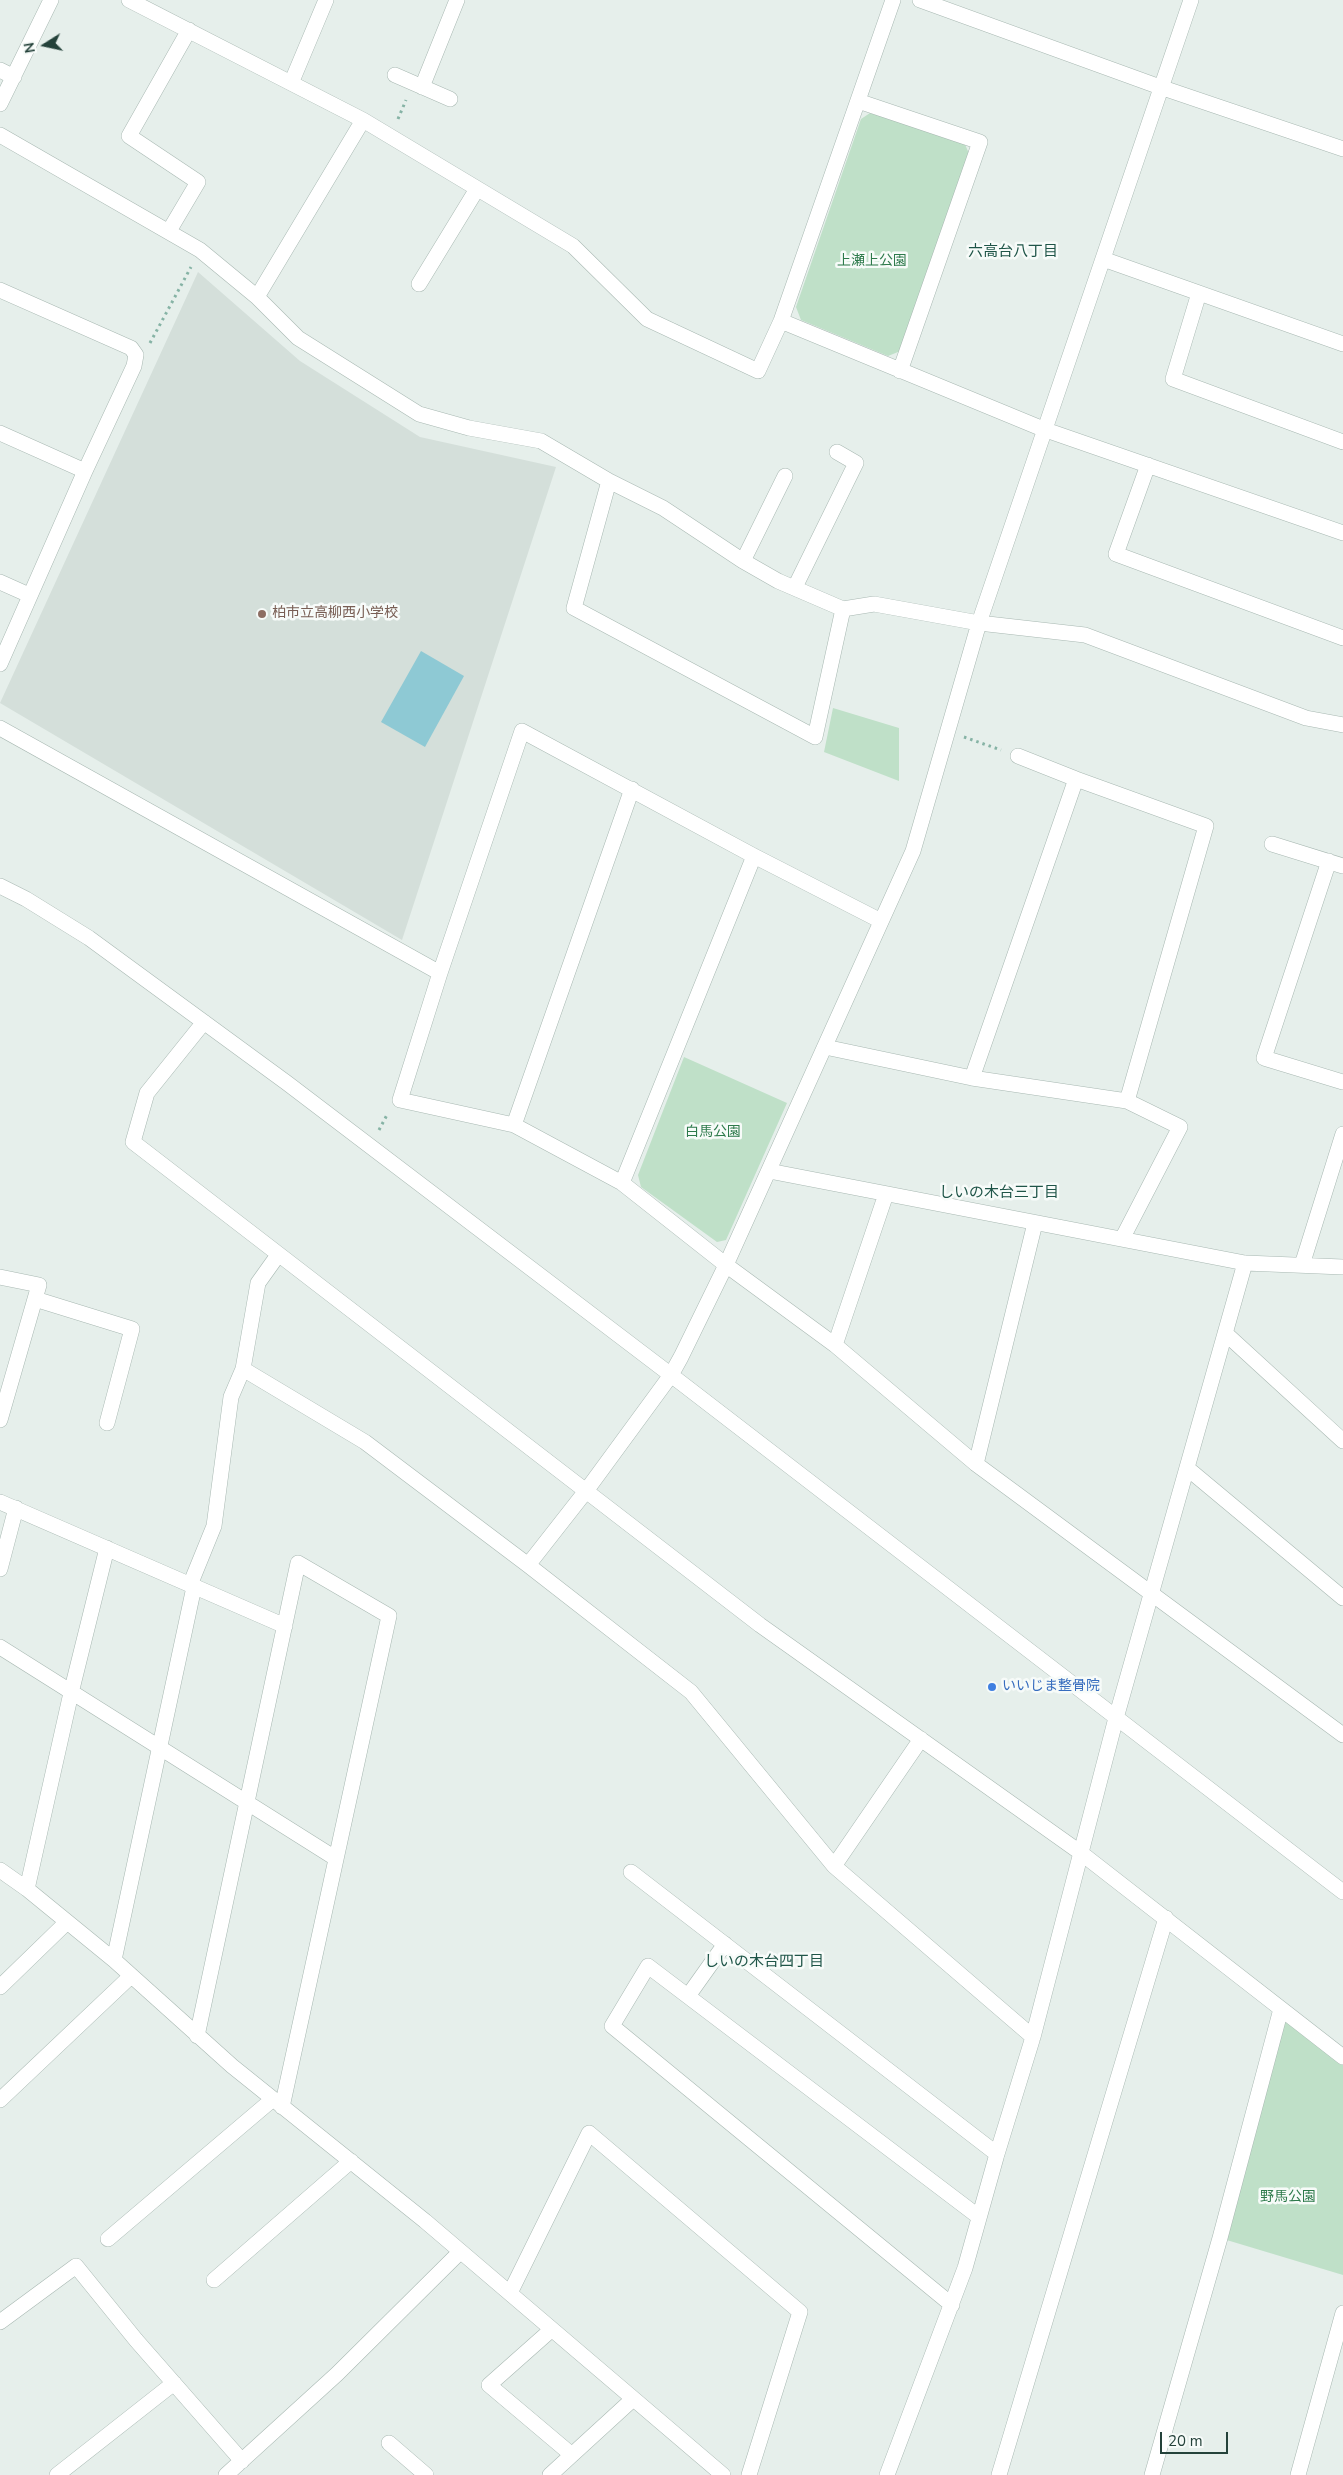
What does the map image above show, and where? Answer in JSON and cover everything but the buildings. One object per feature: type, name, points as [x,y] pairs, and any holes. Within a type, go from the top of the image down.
[{"type":"street","points":[[0,104],[7,73],[51,0]]},
{"type":"street","points":[[129,0],[292,82],[362,120],[573,246],[647,319],[758,371],[781,321],[893,0]]},
{"type":"street","points":[[292,82],[326,0]]},
{"type":"street","points":[[418,85],[457,0]]},
{"type":"street","points":[[920,0],[1160,87],[1343,149]]},
{"type":"street","points":[[528,1565],[586,1491],[671,1375],[726,1264],[769,1171],[912,851],[979,623],[1043,429],[1191,0]]},
{"type":"street","points":[[168,231],[198,182],[129,136],[189,30]]},
{"type":"street","points":[[395,75],[450,99]]},
{"type":"street","points":[[858,101],[980,142],[900,371]]},
{"type":"street","points":[[257,297],[362,120]]},
{"type":"street","points":[[0,134],[200,250],[257,297],[298,338],[419,414],[469,428],[540,441],[609,481],[663,508],[743,561],[778,581],[843,609],[874,604],[979,623],[1085,635],[1306,718],[1343,725]]},
{"type":"street","points":[[419,284],[477,189]]},
{"type":"street","points":[[1103,259],[1343,344]]},
{"type":"street","points":[[0,290],[131,348],[136,355],[134,366],[29,595],[0,664]]},
{"type":"street","points":[[1198,293],[1172,379],[1343,442]]},
{"type":"street","points":[[781,321],[1043,429],[1343,533]]},
{"type":"street","points":[[0,434],[85,471]]},
{"type":"street","points":[[795,587],[856,463],[837,452]]},
{"type":"street","points":[[1148,465],[1116,554],[1343,638]]},
{"type":"street","points":[[743,561],[785,476]]},
{"type":"street","points":[[609,481],[574,608],[815,737],[843,609]]},
{"type":"street","points":[[0,582],[29,595]]},
{"type":"street","points":[[0,728],[440,973]]},
{"type":"street","points":[[881,921],[754,856],[522,731],[440,973],[400,1100],[514,1125],[622,1183],[726,1264],[835,1345],[976,1464],[1343,1734]]},
{"type":"street","points":[[1018,756],[1206,826],[1127,1101]]},
{"type":"street","points":[[972,1078],[1076,779]]},
{"type":"street","points":[[514,1125],[632,789]]},
{"type":"street","points":[[1272,844],[1336,864],[1264,1058],[1343,1082]]},
{"type":"street","points":[[622,1183],[754,856]]},
{"type":"street","points":[[0,886],[26,899],[89,938],[204,1022],[671,1375],[1343,1892]]},
{"type":"street","points":[[204,1022],[148,1093],[133,1142],[760,1625],[1081,1854],[1343,2057]]},
{"type":"street","points":[[825,1047],[972,1078],[1127,1101],[1180,1127],[1122,1239]]},
{"type":"street","points":[[1302,1266],[1343,1134]]},
{"type":"street","points":[[769,1171],[1245,1263],[1343,1267]]},
{"type":"street","points":[[835,1345],[886,1194]]},
{"type":"street","points":[[976,1464],[1035,1223]]},
{"type":"street","points":[[114,1960],[192,1586],[214,1526],[231,1397],[243,1369],[258,1283],[278,1255]]},
{"type":"street","points":[[887,2475],[952,2305],[1033,2038],[1116,1718],[1245,1263]]},
{"type":"street","points":[[0,1276],[39,1285],[4,1388],[0,1420]]},
{"type":"street","points":[[34,1299],[132,1329],[107,1423]]},
{"type":"street","points":[[1226,1333],[1343,1441]]},
{"type":"street","points":[[243,1369],[365,1442],[528,1565],[691,1692],[834,1866],[1033,2038]]},
{"type":"street","points":[[1187,1468],[1343,1598]]},
{"type":"street","points":[[0,1502],[285,1626]]},
{"type":"street","points":[[0,1569],[16,1508]]},
{"type":"street","points":[[27,1889],[71,1693],[107,1548]]},
{"type":"street","points":[[108,2238],[278,2103],[389,1616],[298,1563],[197,2036]]},
{"type":"street","points":[[0,1646],[71,1693],[335,1858]]},
{"type":"street","points":[[834,1866],[921,1739]]},
{"type":"street","points":[[0,1870],[27,1889],[114,1960],[197,2036],[510,2293],[723,2475]]},
{"type":"street","points":[[631,1872],[997,2154]]},
{"type":"street","points":[[999,2475],[1166,1918]]},
{"type":"street","points":[[0,1987],[67,1922]]},
{"type":"street","points":[[688,1996],[725,1944]]},
{"type":"street","points":[[952,2305],[612,2026],[648,1966],[980,2217]]},
{"type":"street","points":[[0,2100],[130,1976]]},
{"type":"street","points":[[1152,2475],[1220,2238],[1281,2009]]},
{"type":"street","points":[[510,2293],[589,2133],[800,2312],[749,2475]]},
{"type":"street","points":[[214,2280],[351,2161]]},
{"type":"street","points":[[226,2475],[337,2374],[460,2252]]},
{"type":"street","points":[[0,2322],[76,2266],[242,2461]]},
{"type":"street","points":[[1298,2475],[1343,2313]]},
{"type":"street","points":[[551,2330],[489,2385],[572,2455]]},
{"type":"street","points":[[57,2475],[174,2383]]},
{"type":"street","points":[[550,2475],[633,2399]]},
{"type":"street","points":[[389,2443],[426,2475]]},
{"type":"path","points":[[390,137],[418,85]]},
{"type":"path","points":[[136,355],[150,342],[200,250]]},
{"type":"path","points":[[947,731],[1018,756]]},
{"type":"shaded area","name":"柏市立高柳西小学校","points":[[198,272],[300,361],[420,437],[556,467],[402,940],[0,703]]},
{"type":"green space","name":"上瀬上公園","points":[[870,113],[964,142],[970,156],[903,350],[888,356],[801,320],[796,307],[861,119]]},
{"type":"green space","points":[[833,708],[899,728],[899,781],[824,752]]},
{"type":"green space","name":"白馬公園","points":[[684,1057],[787,1103],[726,1240],[717,1242],[641,1187],[638,1175]]},
{"type":"green space","name":"野馬公園","points":[[1281,2009],[1343,2057],[1343,2275],[1220,2238]]},
{"type":"water","points":[[421,651],[464,676],[425,747],[381,722]]},
{"type":"place","name":"柏市立高柳西小学校","points":[[262,614]]},
{"type":"place","name":"いいじま整骨院","points":[[992,1687]]},
{"type":"district","name":"六高台八丁目","points":[[1013,252]]},
{"type":"district","name":"しいの木台三丁目","points":[[999,1193]]},
{"type":"district","name":"しいの木台四丁目","points":[[764,1962]]}]
